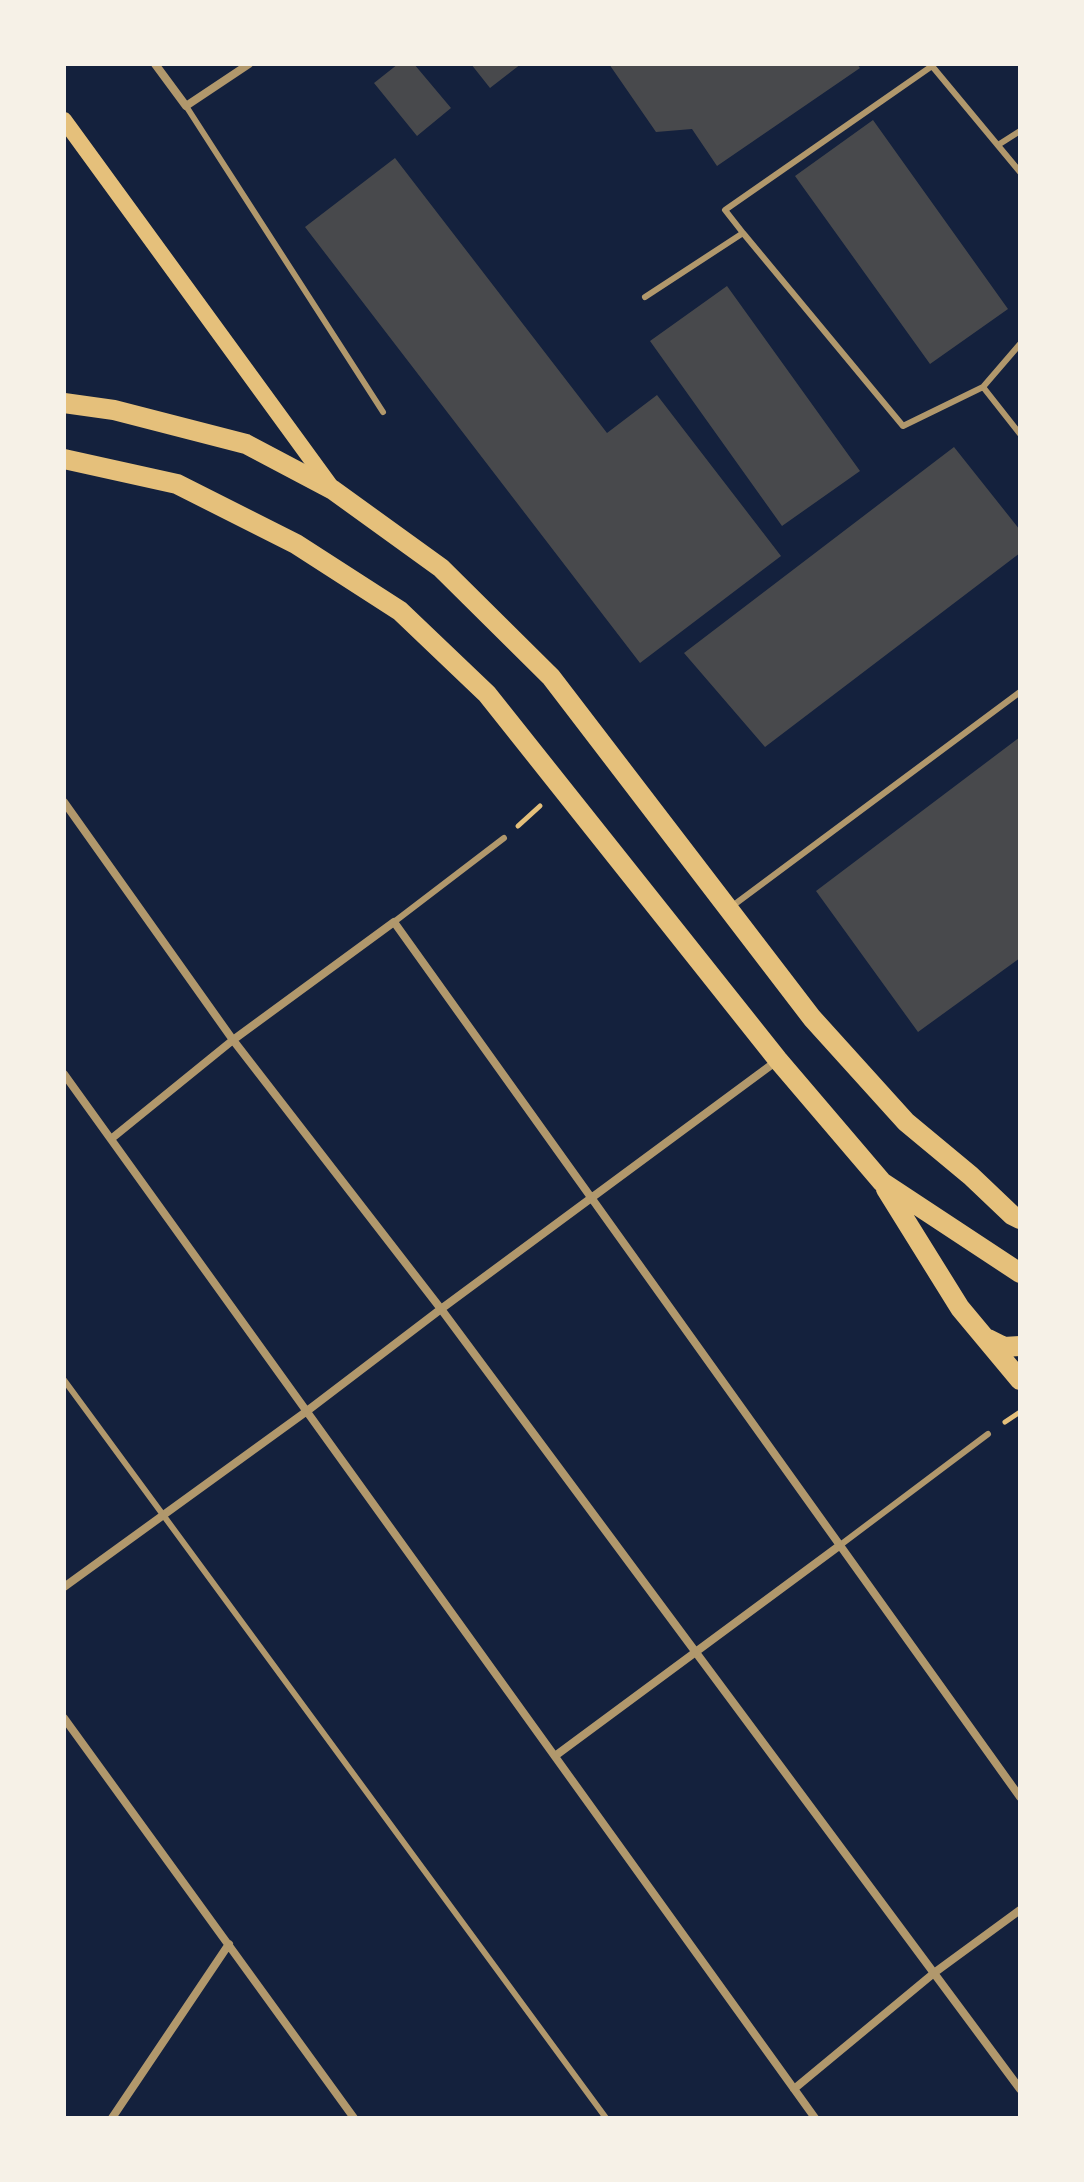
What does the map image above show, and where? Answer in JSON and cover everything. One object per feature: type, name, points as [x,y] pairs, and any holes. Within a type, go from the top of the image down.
[{"type":"main road","points":[[64,120],[333,490]]},
{"type":"main road","points":[[64,403],[114,410],[246,444],[333,490],[441,568],[551,677],[812,1018],[906,1122],[1016,1217],[1020,1237]]},
{"type":"main road","points":[[64,459],[177,484],[296,544],[400,611],[487,694],[778,1060],[882,1182],[960,1308],[1020,1380]]},
{"type":"main road","points":[[882,1182],[1020,1273]]},
{"type":"main road","points":[[984,1337],[1004,1347],[1020,1346]]},
{"type":"street","points":[[155,64],[186,106],[249,64]]},
{"type":"street","points":[[64,802],[233,1040],[441,1309],[1020,2089]]},
{"type":"street","points":[[111,1139],[233,1040],[394,922],[1020,1797]]},
{"type":"street","points":[[64,1587],[307,1411],[778,1060]]},
{"type":"street","points":[[64,1074],[815,2118]]},
{"type":"street","points":[[555,1756],[839,1546]]},
{"type":"street","points":[[64,1718],[354,2118]]},
{"type":"street","points":[[794,2089],[934,1973],[1020,1910]]},
{"type":"street","points":[[112,2118],[229,1944]]},
{"type":"lane","points":[[1020,172],[931,65],[725,210],[903,426],[983,387],[1020,344]]},
{"type":"lane","points":[[186,106],[383,412]]},
{"type":"lane","points":[[998,145],[1020,131]]},
{"type":"lane","points":[[645,297],[743,233]]},
{"type":"lane","points":[[983,387],[1020,434]]},
{"type":"lane","points":[[728,909],[1020,692]]},
{"type":"lane","points":[[394,922],[504,838]]},
{"type":"lane","points":[[64,1380],[606,2118]]},
{"type":"lane","points":[[839,1546],[988,1434]]},
{"type":"path","points":[[504,838],[562,787]]},
{"type":"building","points":[[398,64],[414,64],[451,108],[417,136],[374,83]]},
{"type":"building","points":[[471,64],[521,64],[490,88]]},
{"type":"building","points":[[609,64],[857,64],[860,68],[717,166],[692,129],[656,132]]},
{"type":"building","points":[[873,120],[1008,309],[930,364],[795,176]]},
{"type":"building","points":[[395,158],[607,433],[657,395],[781,556],[640,663],[305,227]]},
{"type":"building","points":[[727,286],[860,471],[782,526],[650,341]]},
{"type":"building","points":[[954,447],[1020,530],[1020,553],[765,747],[684,653]]},
{"type":"building","points":[[1020,737],[1020,958],[918,1032],[816,891]]}]
